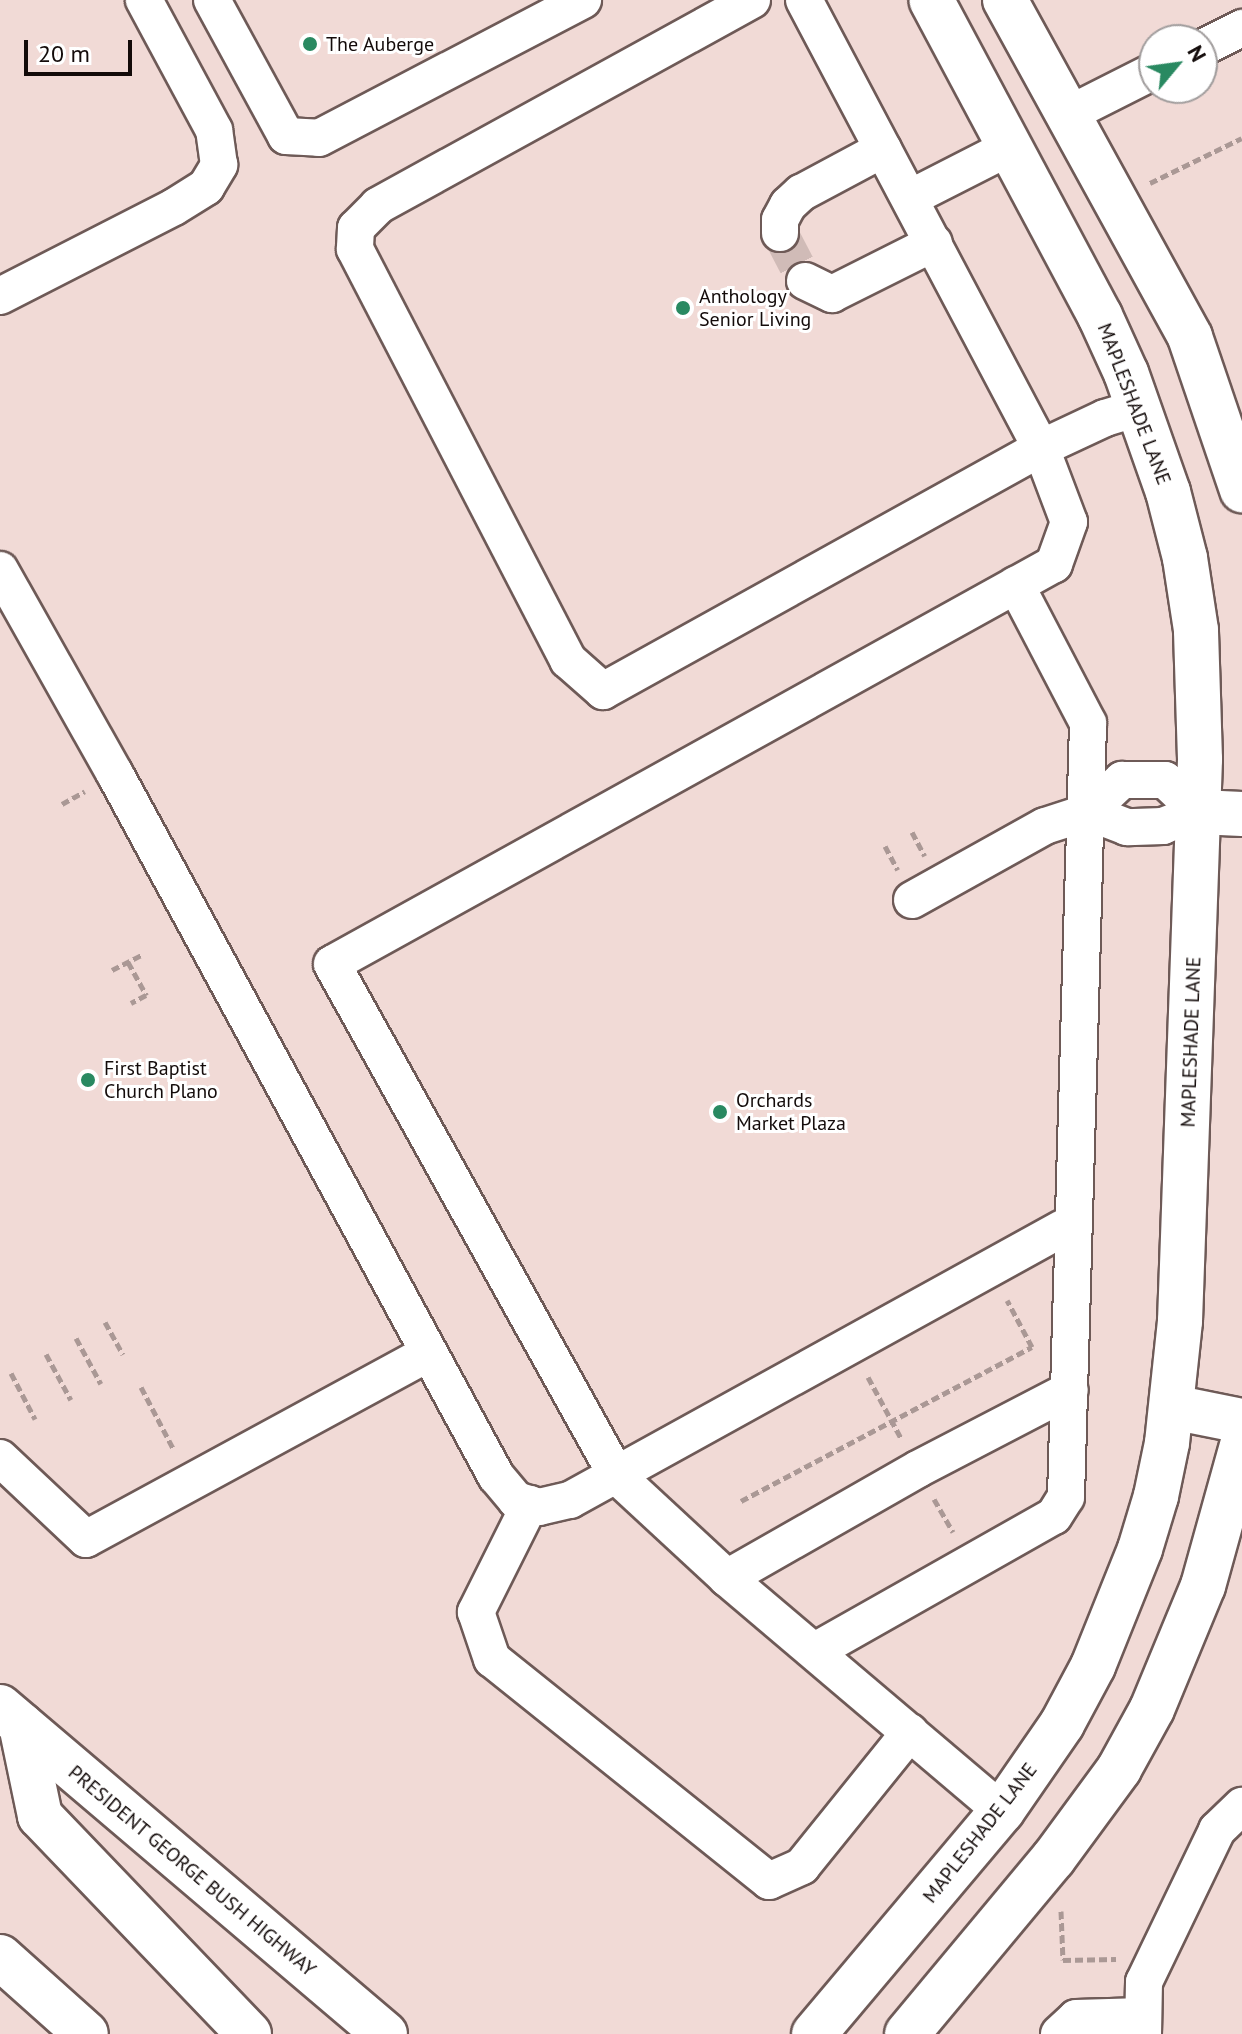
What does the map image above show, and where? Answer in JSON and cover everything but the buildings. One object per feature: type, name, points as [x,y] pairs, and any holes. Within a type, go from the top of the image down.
[{"type":"main road","name":"MAPLESHADE LANE","points":[[814,2034],[1002,1811],[1062,1724],[1093,1666],[1140,1549],[1159,1482],[1172,1407],[1180,1321],[1199,812],[1200,697],[1194,615],[1172,505],[1140,407],[1100,316],[931,0]]},
{"type":"main road","points":[[1005,0],[1190,337],[1242,490]]},
{"type":"main road","points":[[1010,147],[1067,115]]},
{"type":"main road","points":[[1199,812],[1242,814]]},
{"type":"main road","points":[[1172,1407],[1242,1421]]},
{"type":"main road","points":[[907,2034],[1053,1859],[1119,1769],[1152,1709],[1203,1586],[1242,1445]]},
{"type":"main road","points":[[11,1716],[40,1816],[249,2034]]},
{"type":"main road","name":"PRESIDENT GEORGE BUSH HIGHWAY","points":[[11,1716],[385,2034]]},
{"type":"main road","points":[[1002,1811],[1053,1859]]},
{"type":"main road","points":[[0,1957],[86,2034]]},
{"type":"lane","points":[[0,296],[174,207],[206,187],[219,165],[214,130],[144,0]]},
{"type":"lane","points":[[212,0],[286,136],[319,138],[583,0]]},
{"type":"lane","points":[[752,0],[378,206],[356,228],[355,249],[568,660],[603,691],[1041,448],[1105,418],[1140,407]]},
{"type":"lane","points":[[804,0],[1041,448],[1069,522],[1054,564],[332,964],[617,1476],[727,1578],[1002,1811]]},
{"type":"lane","points":[[1218,40],[1242,28]]},
{"type":"lane","points":[[1067,115],[1138,79]]},
{"type":"lane","points":[[910,198],[1010,147]]},
{"type":"lane","points":[[780,233],[780,220],[788,205],[801,193],[883,149]]},
{"type":"lane","points":[[805,281],[832,294],[934,243]]},
{"type":"lane","points":[[0,570],[115,774],[496,1476],[516,1500],[539,1507],[570,1500],[1072,1223]]},
{"type":"lane","points":[[815,1651],[1054,1516],[1066,1497],[1072,1223],[1088,812],[1088,723],[1016,585]]},
{"type":"lane","points":[[907,888],[1045,826],[1088,812],[1127,827],[1163,826],[1199,812]]},
{"type":"lane","points":[[0,1458],[86,1539],[429,1353]]},
{"type":"lane","points":[[727,1578],[918,1469],[1070,1390]]},
{"type":"lane","points":[[530,1504],[476,1612],[492,1659],[769,1881],[802,1866],[910,1732]]},
{"type":"lane","points":[[1059,2034],[1076,2018],[1143,2025],[1144,1982],[1151,1965],[1217,1830],[1242,1806]]},
{"type":"path","points":[[1142,187],[1242,138]]},
{"type":"path","points":[[62,804],[92,787]]},
{"type":"path","points":[[912,832],[928,862]]},
{"type":"path","points":[[885,846],[907,888]]},
{"type":"path","points":[[112,970],[143,954]]},
{"type":"path","points":[[128,962],[146,995],[131,1003]]},
{"type":"path","points":[[741,1501],[1032,1347],[1007,1299]]},
{"type":"path","points":[[105,1322],[123,1354]]},
{"type":"path","points":[[76,1338],[101,1384]]},
{"type":"path","points":[[46,1354],[71,1400]]},
{"type":"path","points":[[866,1372],[907,1449]]},
{"type":"path","points":[[11,1373],[35,1419]]},
{"type":"path","points":[[141,1387],[166,1434]]},
{"type":"path","points":[[930,1491],[959,1543]]},
{"type":"path","points":[[1061,1906],[1063,1960],[1119,1959]]},
{"type":"tunnel","points":[[780,233],[805,281]]},
{"type":"place","name":"The Auberge","points":[[310,44]]},
{"type":"place","name":"Anthology Senior Living","points":[[683,308]]},
{"type":"place","name":"First Baptist Church Plano","points":[[88,1080]]},
{"type":"place","name":"Orchards Market Plaza","points":[[720,1112]]}]
